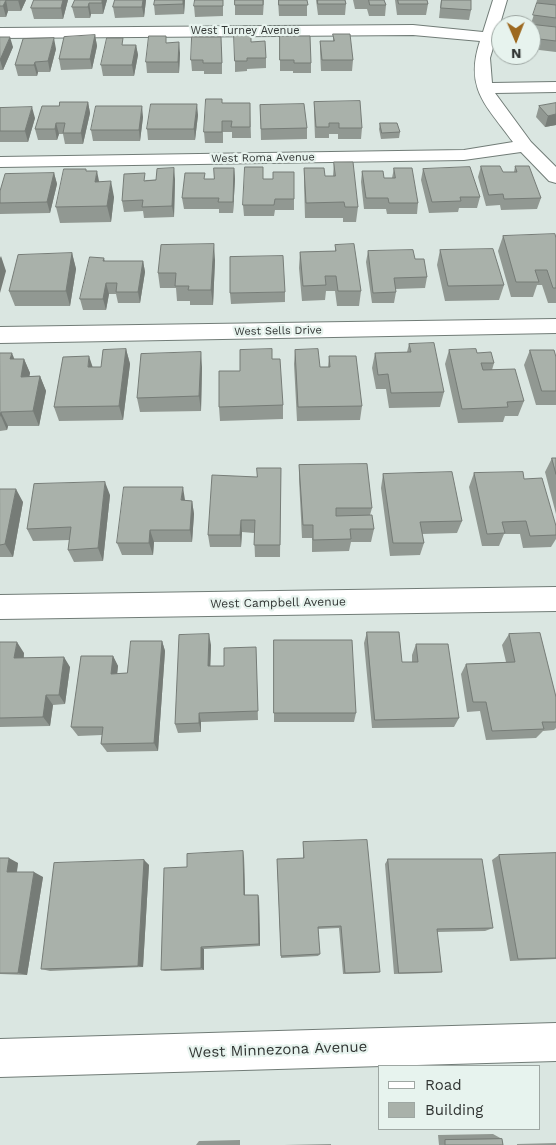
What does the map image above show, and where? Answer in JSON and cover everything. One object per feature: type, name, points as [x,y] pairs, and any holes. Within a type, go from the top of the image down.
[{"type":"street","points":[[500,0],[482,58],[484,88],[525,146],[556,177]]},
{"type":"street","name":"West Turney Avenue","points":[[0,33],[413,30],[489,37]]},
{"type":"street","points":[[484,88],[556,86]]},
{"type":"street","name":"West Roma Avenue","points":[[0,162],[464,155],[525,146]]},
{"type":"street","name":"West Sells Drive","points":[[0,335],[556,326]]},
{"type":"street","name":"West Campbell Avenue","points":[[0,606],[556,599]]},
{"type":"street","name":"West Minnezona Avenue","points":[[0,1058],[556,1042]]},
{"type":"building","points":[[0,0],[6,0],[3,6],[0,6]]},
{"type":"building","points":[[34,0],[63,0],[61,8],[31,8]]},
{"type":"building","points":[[75,0],[102,0],[102,3],[89,3],[88,7],[72,7]]},
{"type":"building","points":[[115,0],[143,0],[142,7],[113,7]]},
{"type":"building","points":[[155,0],[183,0],[183,4],[154,5]]},
{"type":"building","points":[[195,0],[223,0],[223,6],[194,6]]},
{"type":"building","points":[[235,0],[263,0],[263,5],[235,5]]},
{"type":"building","points":[[279,0],[307,0],[308,5],[279,5]]},
{"type":"building","points":[[318,0],[345,0],[346,4],[318,4]]},
{"type":"building","points":[[369,0],[384,0],[386,5],[370,5]]},
{"type":"building","points":[[398,0],[427,0],[428,4],[399,4]]},
{"type":"building","points":[[442,0],[471,0],[471,10],[441,8]]},
{"type":"building","points":[[537,3],[556,5],[556,18],[533,15]]},
{"type":"building","points":[[541,25],[556,27],[556,41],[541,39]]},
{"type":"building","points":[[333,34],[350,34],[353,60],[322,60],[320,41],[334,41]]},
{"type":"building","points":[[95,35],[90,59],[59,59],[64,37]]},
{"type":"building","points":[[234,35],[251,35],[251,42],[265,41],[266,58],[247,58],[247,61],[235,61]]},
{"type":"building","points":[[149,36],[166,36],[166,43],[179,42],[178,62],[146,62]]},
{"type":"building","points":[[280,36],[310,36],[311,63],[294,63],[294,60],[280,60]]},
{"type":"building","points":[[0,37],[10,37],[0,60]]},
{"type":"building","points":[[192,37],[221,37],[222,63],[203,63],[203,60],[191,60]]},
{"type":"building","points":[[54,38],[48,61],[35,62],[34,65],[15,65],[23,39]]},
{"type":"building","points":[[107,38],[123,38],[122,45],[136,45],[132,65],[101,65]]},
{"type":"building","points":[[206,99],[222,99],[222,103],[250,103],[250,127],[231,127],[232,121],[222,121],[222,132],[204,132]]},
{"type":"building","points":[[360,101],[362,128],[339,128],[339,123],[329,123],[329,127],[316,127],[314,102]]},
{"type":"building","points":[[60,102],[88,102],[81,133],[63,133],[65,123],[56,123],[55,129],[35,129],[42,106],[59,106]]},
{"type":"building","points":[[556,103],[556,114],[548,116],[539,106]]},
{"type":"building","points":[[151,104],[197,104],[194,129],[147,129]]},
{"type":"building","points":[[304,104],[307,128],[261,129],[260,105]]},
{"type":"building","points":[[96,106],[142,106],[139,130],[91,130]]},
{"type":"building","points":[[32,107],[25,131],[0,131],[0,108]]},
{"type":"building","points":[[380,123],[397,123],[400,132],[382,133]]},
{"type":"building","points":[[334,162],[353,162],[358,207],[345,207],[344,202],[306,203],[304,168],[324,168],[325,176],[335,176]]},
{"type":"building","points":[[481,166],[500,166],[503,172],[517,172],[515,166],[529,166],[541,198],[504,199],[503,194],[489,195]]},
{"type":"building","points":[[245,167],[263,167],[263,179],[273,179],[273,172],[294,172],[294,199],[275,199],[274,205],[243,205]]},
{"type":"building","points":[[470,167],[480,197],[460,197],[461,201],[432,202],[423,169]]},
{"type":"building","points":[[174,168],[172,206],[142,207],[143,200],[122,201],[124,174],[145,173],[144,181],[156,180],[157,169]]},
{"type":"building","points":[[214,168],[234,168],[233,202],[218,202],[219,198],[182,198],[185,173],[205,173],[204,179],[214,179]]},
{"type":"building","points":[[394,168],[412,168],[418,203],[389,203],[388,198],[366,198],[362,171],[383,171],[384,178],[395,178]]},
{"type":"building","points":[[64,169],[97,171],[95,182],[111,181],[107,206],[56,207]]},
{"type":"building","points":[[54,173],[47,202],[0,203],[0,191],[5,174]]},
{"type":"building","points":[[555,234],[556,288],[553,288],[547,270],[535,270],[539,282],[516,282],[503,236]]},
{"type":"building","points":[[214,244],[211,290],[188,290],[189,286],[175,286],[176,273],[158,273],[161,245]]},
{"type":"building","points":[[354,244],[361,291],[338,291],[336,276],[325,276],[326,285],[303,286],[300,252],[336,251],[335,245]]},
{"type":"building","points":[[493,249],[504,285],[448,286],[440,250]]},
{"type":"building","points":[[413,250],[415,259],[424,259],[427,277],[394,278],[396,292],[373,293],[368,251]]},
{"type":"building","points":[[72,253],[66,291],[9,291],[18,255]]},
{"type":"building","points":[[283,256],[285,292],[230,293],[230,257]]},
{"type":"building","points":[[90,257],[104,258],[103,261],[143,261],[138,292],[116,292],[117,283],[106,283],[103,299],[80,299]]},
{"type":"building","points":[[434,343],[444,392],[391,393],[388,374],[378,375],[375,353],[411,352],[409,344]]},
{"type":"building","points":[[126,349],[119,406],[54,407],[63,357],[89,356],[88,367],[101,367],[103,350]]},
{"type":"building","points":[[272,349],[272,359],[280,359],[283,405],[219,407],[219,371],[240,371],[240,350]]},
{"type":"building","points":[[318,349],[320,367],[330,367],[329,356],[356,356],[362,406],[298,407],[295,350]]},
{"type":"building","points":[[476,349],[477,353],[491,352],[494,363],[481,363],[483,370],[515,369],[524,401],[507,402],[508,407],[462,409],[449,350]]},
{"type":"building","points":[[530,350],[554,350],[556,357],[556,391],[542,391]]},
{"type":"building","points":[[201,352],[199,396],[137,398],[141,354]]},
{"type":"building","points":[[0,353],[12,353],[10,359],[24,359],[21,377],[40,376],[33,411],[1,412],[0,416]]},
{"type":"building","points":[[552,458],[556,458],[556,474]]},
{"type":"building","points":[[367,464],[372,508],[336,508],[336,516],[372,515],[374,529],[350,529],[351,539],[313,540],[313,525],[303,525],[299,465]]},
{"type":"building","points":[[257,468],[281,468],[280,545],[254,545],[255,520],[241,520],[240,535],[208,535],[212,475],[257,477]]},
{"type":"building","points":[[452,472],[462,521],[420,522],[424,543],[393,543],[383,474]]},
{"type":"building","points":[[523,472],[524,479],[542,478],[556,526],[556,535],[530,536],[526,521],[502,522],[505,533],[487,534],[474,473]]},
{"type":"building","points":[[105,482],[98,548],[68,550],[71,527],[27,529],[34,484]]},
{"type":"building","points":[[124,487],[183,487],[181,500],[192,501],[190,530],[150,530],[149,543],[117,543]]},
{"type":"building","points":[[0,489],[16,489],[5,544],[0,545]]},
{"type":"building","points":[[367,632],[399,632],[402,662],[418,662],[416,644],[448,644],[459,718],[375,720]]},
{"type":"building","points":[[540,633],[556,697],[556,722],[542,722],[544,729],[492,731],[486,702],[473,702],[466,664],[515,662],[509,634]]},
{"type":"building","points":[[209,634],[208,666],[224,666],[224,648],[256,647],[258,711],[199,713],[199,723],[175,724],[179,635]]},
{"type":"building","points":[[274,640],[352,640],[356,713],[274,713]]},
{"type":"building","points":[[131,641],[162,641],[154,743],[101,744],[103,727],[71,727],[81,656],[113,656],[111,674],[127,673]]},
{"type":"building","points":[[0,642],[17,642],[14,658],[64,657],[59,695],[46,695],[43,717],[0,718]]},
{"type":"building","points":[[367,840],[380,972],[345,973],[341,926],[318,927],[320,954],[281,956],[277,859],[304,858],[303,842]]},
{"type":"building","points":[[243,851],[244,895],[258,895],[259,944],[201,947],[201,968],[161,970],[164,868],[187,867],[187,854]]},
{"type":"building","points":[[556,853],[556,958],[518,959],[499,855]]},
{"type":"building","points":[[0,858],[9,858],[7,872],[34,872],[18,973],[0,973]]},
{"type":"building","points":[[388,859],[482,859],[493,928],[437,929],[442,972],[399,973]]},
{"type":"building","points":[[144,860],[138,966],[41,969],[54,863]]},
{"type":"building","points":[[502,1139],[503,1145],[445,1145],[445,1140]]}]
